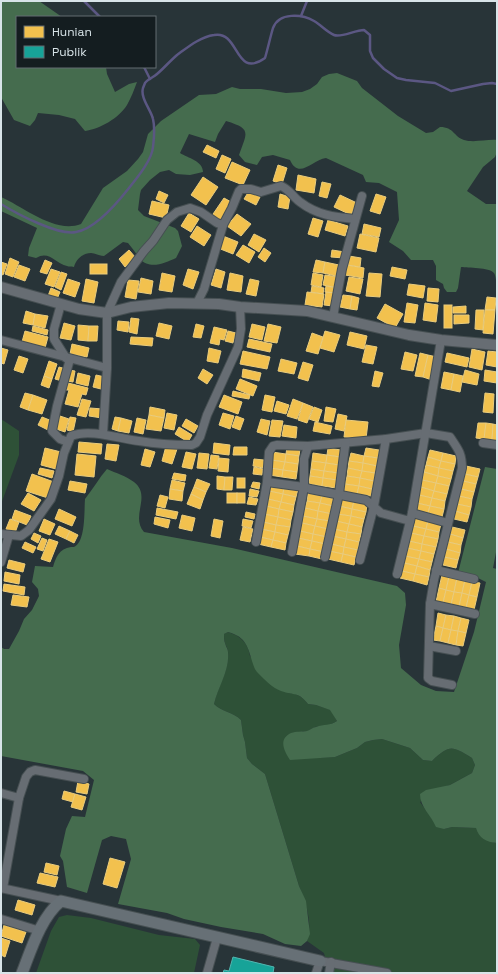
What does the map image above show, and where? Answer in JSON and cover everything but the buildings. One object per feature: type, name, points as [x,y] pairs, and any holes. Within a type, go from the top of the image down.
[{"type":"main road","points":[[22,973],[35,941],[49,914],[61,901],[326,962]]},
{"type":"street","points":[[197,303],[204,288],[223,225],[241,189],[251,189],[261,192],[278,186],[284,187],[300,202],[321,214],[355,219]]},
{"type":"street","points":[[334,318],[342,270],[362,196]]},
{"type":"street","points":[[103,434],[107,368],[107,313],[121,282],[127,272],[153,241],[167,220],[178,212],[190,208],[223,225]]},
{"type":"street","points":[[1,287],[79,309],[107,313],[131,307],[169,303],[219,304],[240,307],[307,311],[409,335],[441,340],[497,344]]},
{"type":"street","points":[[61,304],[54,329],[54,339],[68,358]]},
{"type":"street","points":[[1,562],[5,534],[21,536],[27,532],[51,499],[59,476],[64,453],[71,436],[77,434],[103,434],[140,442],[187,445],[196,443],[200,437],[207,415],[238,347],[241,329],[240,307]]},
{"type":"street","points":[[1,340],[107,368]]},
{"type":"street","points":[[397,574],[411,517],[441,340]]},
{"type":"street","points":[[68,358],[56,406],[52,431],[60,439],[68,442]]},
{"type":"street","points":[[256,542],[267,482],[269,452],[273,446],[308,446],[346,443],[426,433],[450,437],[462,457],[462,468],[436,570],[430,604],[428,646],[429,679],[432,682],[452,685]]},
{"type":"street","points":[[360,560],[374,506],[386,439]]},
{"type":"street","points":[[326,557],[339,494],[344,447],[346,443]]},
{"type":"street","points":[[483,443],[497,445]]},
{"type":"street","points":[[292,552],[304,487],[304,459],[308,446]]},
{"type":"street","points":[[267,482],[304,487],[310,490],[366,500],[381,513],[448,523]]},
{"type":"street","points":[[436,570],[474,579]]},
{"type":"street","points":[[430,604],[475,614]]},
{"type":"street","points":[[428,646],[456,651]]},
{"type":"street","points":[[61,901],[2,888],[19,798],[26,777],[30,772],[35,770],[84,779]]},
{"type":"street","points":[[1,793],[19,798]]},
{"type":"street","points":[[1,919],[40,931]]},
{"type":"street","points":[[207,973],[217,938]]},
{"type":"street","points":[[316,973],[326,962]]},
{"type":"street","points":[[326,962],[329,973]]},
{"type":"street","points":[[326,962],[387,973]]},
{"type":"green space","points":[[1,1],[39,1],[61,16],[16,16],[16,68],[106,68],[107,74],[115,92],[129,84],[137,82],[130,100],[124,110],[109,122],[97,128],[85,131],[75,119],[59,115],[38,113],[30,126],[14,120],[1,97]]},
{"type":"green space","points":[[337,73],[357,81],[362,88],[398,116],[426,133],[433,132],[440,127],[445,127],[464,140],[497,140],[497,152],[495,157],[483,167],[467,191],[486,204],[497,204],[497,286],[495,274],[491,271],[461,267],[456,292],[447,292],[443,284],[436,280],[436,266],[433,260],[411,260],[403,251],[389,242],[399,220],[397,192],[379,183],[366,182],[363,175],[326,158],[302,169],[294,166],[290,160],[273,155],[262,157],[257,165],[245,162],[239,155],[245,136],[244,129],[226,121],[215,142],[189,134],[180,153],[198,162],[201,165],[203,172],[190,175],[176,174],[169,170],[160,172],[141,190],[138,210],[144,216],[175,228],[178,231],[182,246],[176,258],[167,262],[153,265],[148,264],[140,259],[128,243],[123,242],[104,256],[94,253],[83,255],[76,261],[74,267],[63,264],[45,255],[36,258],[28,256],[29,248],[37,228],[1,211],[1,197],[50,222],[71,226],[81,224],[103,188],[127,171],[138,159],[143,152],[148,134],[161,121],[199,95],[216,94],[232,87],[240,89],[261,89],[286,93],[302,92],[317,84],[322,77]]},
{"type":"green space","points":[[1,419],[19,431],[19,455],[1,504]]},
{"type":"green space","points":[[485,467],[497,469],[497,547],[493,568],[497,569],[497,843],[484,839],[476,828],[452,827],[444,829],[436,827],[420,799],[420,794],[426,790],[450,785],[472,773],[475,765],[472,758],[460,751],[455,749],[447,749],[432,761],[423,760],[410,748],[382,739],[365,742],[357,748],[335,757],[290,760],[283,745],[283,742],[287,736],[293,732],[307,731],[314,727],[332,724],[337,721],[330,710],[308,704],[299,695],[281,691],[271,686],[256,670],[248,648],[243,640],[228,632],[224,634],[224,641],[228,651],[226,672],[214,704],[220,709],[235,715],[241,720],[247,758],[265,774],[299,886],[306,901],[310,934],[307,941],[301,946],[285,944],[263,934],[221,927],[184,919],[167,913],[118,904],[131,859],[126,839],[111,836],[102,840],[87,893],[67,887],[63,861],[60,856],[66,829],[72,816],[85,817],[94,780],[83,771],[1,756],[1,647],[4,649],[9,649],[24,619],[32,610],[39,596],[38,589],[32,582],[35,566],[53,567],[61,552],[67,548],[74,547],[81,539],[85,499],[107,469],[128,478],[139,488],[141,500],[139,519],[140,526],[144,532],[232,548],[397,586],[405,593],[406,605],[399,645],[401,668],[421,685],[436,691],[454,692],[474,632],[486,582],[472,575],[458,573]]},
{"type":"green space","points":[[228,632],[240,638],[246,644],[250,656],[288,693],[300,696],[308,704],[331,710],[337,721],[330,725],[315,727],[308,731],[292,733],[309,758],[335,757],[357,748],[365,742],[382,739],[410,748],[423,760],[432,761],[447,749],[455,749],[472,758],[475,765],[472,773],[450,785],[443,787],[420,802],[433,820],[444,829],[452,827],[476,828],[494,843],[497,843],[497,973],[329,973],[324,953],[307,941],[309,934],[308,913],[265,774],[247,758],[241,720],[235,715],[220,709],[214,704],[227,665],[228,651],[224,634]]},
{"type":"green space","points":[[67,915],[91,918],[159,935],[195,939],[200,945],[194,973],[36,973],[51,931],[59,917]]},
{"type":"waterway","points":[[84,1],[99,16]]},
{"type":"waterway","points":[[301,16],[307,1]]},
{"type":"waterway","points":[[1,204],[27,218],[59,231],[76,232],[91,226],[106,214],[119,200],[140,174],[152,152],[154,126],[152,115],[142,92],[145,83],[156,75],[177,55],[199,40],[214,35],[222,35],[229,40],[242,59],[248,63],[255,63],[265,58],[273,28],[280,19],[285,17],[297,16],[309,19],[317,23],[331,34],[337,36],[364,30],[370,35],[370,51],[373,58],[384,69],[397,78],[435,83],[451,91],[483,84],[497,84]]},
{"type":"waterway","points":[[144,68],[150,79]]}]
